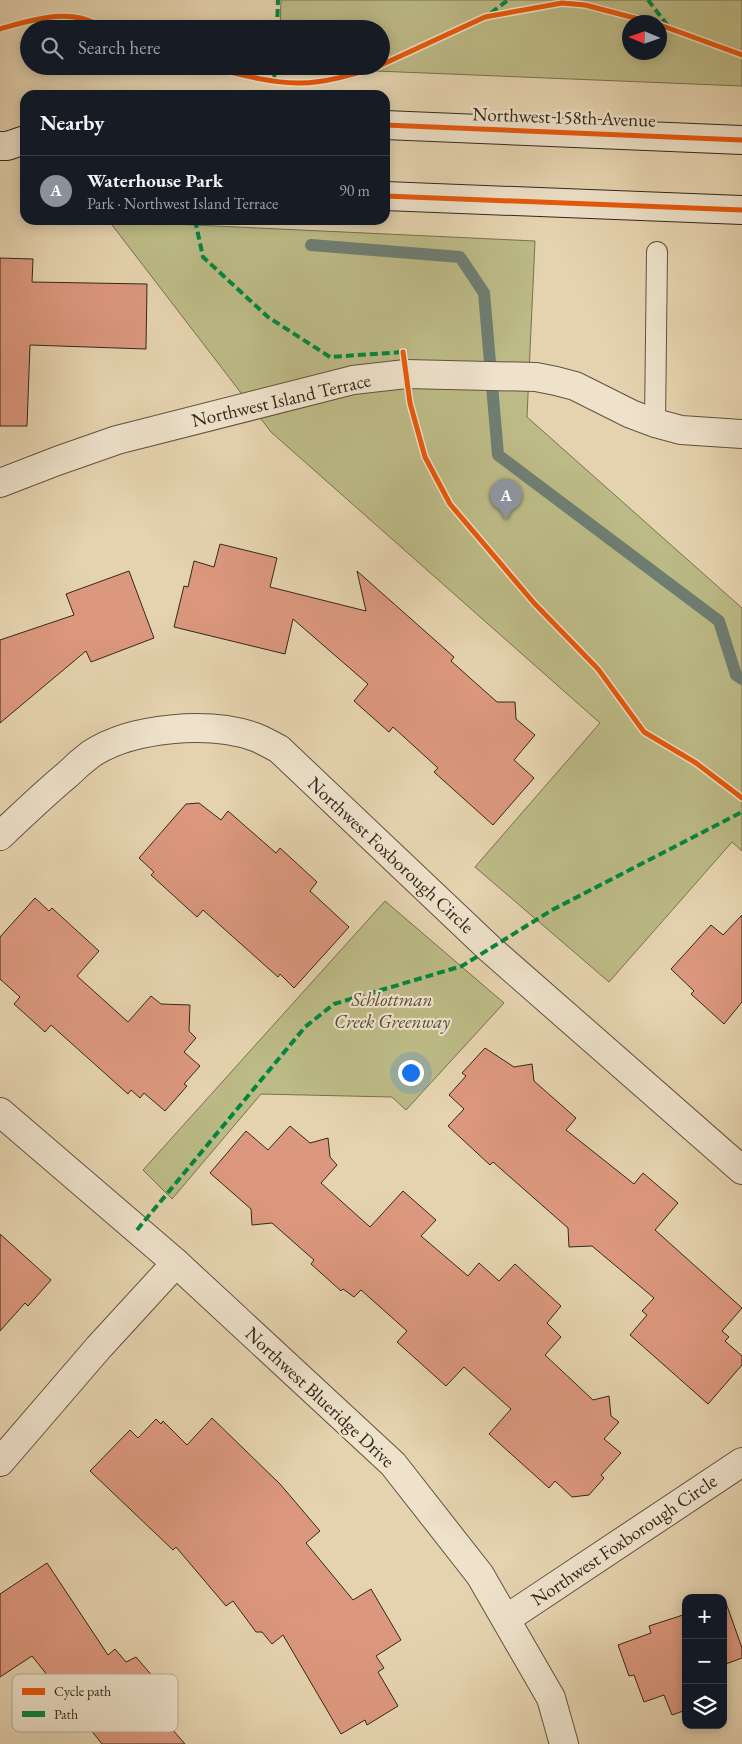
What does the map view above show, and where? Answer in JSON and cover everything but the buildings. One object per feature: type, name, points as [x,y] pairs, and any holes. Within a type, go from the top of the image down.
[{"type":"street","name":"Northwest 158th Avenue","points":[[390,125],[742,140]]},
{"type":"street","points":[[390,196],[742,210]]},
{"type":"street","name":"Northwest Island Terrace","points":[[0,483],[57,460],[117,440],[353,380],[406,374],[536,377],[575,386],[631,414],[654,423],[682,430],[742,434]]},
{"type":"street","name":"Northwest Foxborough Circle","points":[[0,836],[91,754],[116,742],[152,732],[192,728],[230,732],[255,738],[279,749],[490,949],[742,1170]]},
{"type":"street","name":"Northwest Blueridge Drive","points":[[0,1112],[176,1263],[393,1464],[480,1576],[551,1698],[564,1744]]},
{"type":"street","points":[[0,1462],[99,1347],[176,1263]]},
{"type":"street","name":"Northwest Foxborough Circle","points":[[506,1619],[742,1462]]},
{"type":"lane","points":[[654,423],[657,252]]},
{"type":"green space","points":[[281,0],[742,0],[742,86],[390,72],[390,20],[280,20]]},
{"type":"green space","points":[[112,225],[194,225],[535,241],[527,417],[742,608],[742,851],[732,842],[609,982],[475,867],[600,723],[271,432]]},
{"type":"green space","name":"Schlottman Creek Greenway","points":[[385,901],[504,1003],[406,1110],[392,1097],[261,1094],[172,1199],[143,1170]]},
{"type":"waterway","points":[[311,245],[460,257],[484,293],[498,455],[719,621],[736,675],[742,679]]},
{"type":"marked path","points":[[277,20],[278,0]]},
{"type":"marked path","points":[[491,13],[508,0]]},
{"type":"marked path","points":[[648,0],[668,26]]},
{"type":"marked path","points":[[274,75],[274,80]]},
{"type":"marked path","points":[[196,225],[203,257],[268,317],[330,357],[403,352],[404,357]]},
{"type":"marked path","points":[[137,1230],[305,1027],[334,1004],[462,966],[552,910],[742,812]]},
{"type":"cycle path","points":[[390,61],[485,17],[562,3],[585,5],[623,15]]},
{"type":"cycle path","points":[[35,20],[67,16],[86,20]]},
{"type":"cycle path","points":[[0,29],[20,24]]},
{"type":"cycle path","points":[[667,28],[742,55]]},
{"type":"cycle path","points":[[245,75],[286,83],[307,83],[350,75]]},
{"type":"cycle path","points":[[390,125],[742,140]]},
{"type":"cycle path","points":[[390,196],[742,210]]},
{"type":"cycle path","points":[[403,352],[410,403],[425,457],[450,504],[534,603],[598,669],[644,732],[696,763],[742,798]]},
{"type":"place","name":"Waterhouse Park","points":[[506,520]]}]
